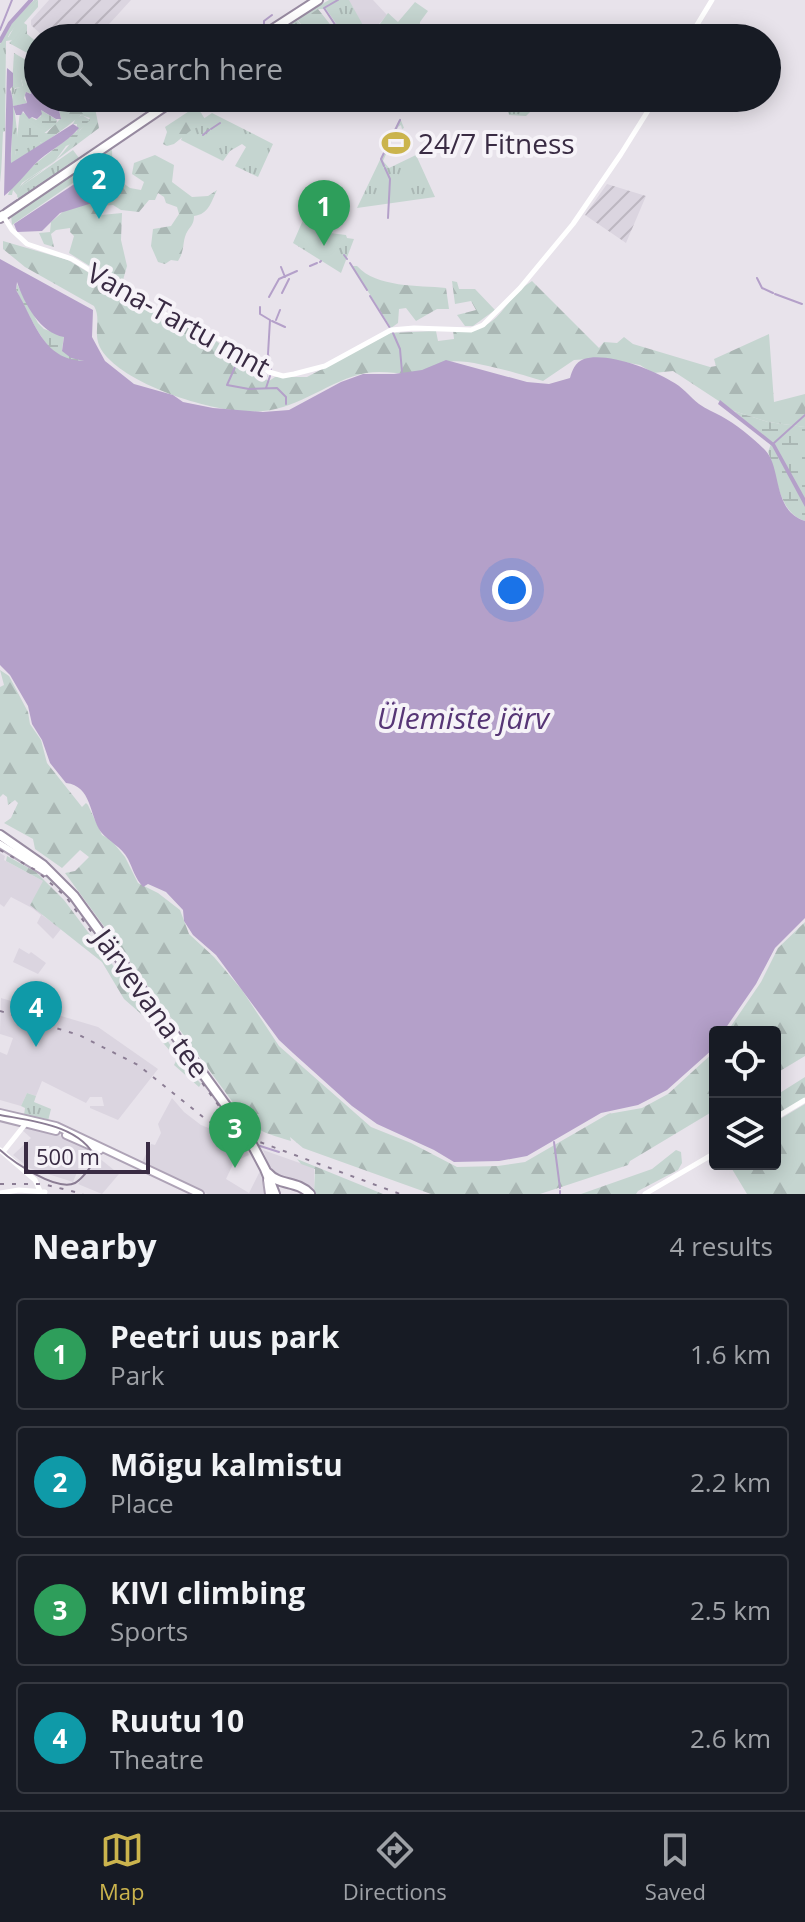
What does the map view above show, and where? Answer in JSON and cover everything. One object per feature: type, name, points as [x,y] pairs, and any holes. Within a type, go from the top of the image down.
[{"type":"highway","points":[[284,24],[321,0]]},
{"type":"highway","points":[[4,217],[108,137],[151,112]]},
{"type":"highway","points":[[4,217],[155,112]]},
{"type":"highway","name":"Järvevana tee","points":[[0,839],[22,853],[71,896],[246,1137],[267,1180],[276,1191]]},
{"type":"highway","name":"Järvevana tee","points":[[0,839],[43,865],[79,902],[246,1133],[276,1191]]},
{"type":"highway","points":[[265,1169],[276,1191],[299,1184],[308,1194]]},
{"type":"main road","points":[[0,1115],[54,1130],[200,1194]]},
{"type":"main road","points":[[99,1148],[193,1194]]},
{"type":"street","points":[[697,24],[712,0]]},
{"type":"street","name":"Vana-Tartu mnt","points":[[4,217],[17,235],[30,245],[72,259],[156,311],[212,334],[269,372],[283,376],[330,364],[391,330],[471,330],[483,325],[520,288],[573,224],[647,112]]},
{"type":"street","points":[[781,1114],[805,1100]]},
{"type":"street","points":[[0,1193],[42,1192],[36,1179],[1,1151],[29,1121]]},
{"type":"street","points":[[645,1194],[709,1157]]},
{"type":"shaded area","points":[[49,0],[131,0],[109,24],[31,24]]},
{"type":"shaded area","points":[[348,0],[373,0],[387,15],[379,24],[361,24]]},
{"type":"shaded area","points":[[607,184],[646,196],[626,243],[585,215]]},
{"type":"shaded area","points":[[0,853],[5,856],[4,860],[43,881],[42,915],[61,929],[53,939],[37,923],[41,915],[32,908],[11,897],[4,907],[0,904]]},
{"type":"shaded area","points":[[19,948],[46,963],[38,974],[13,962]]},
{"type":"shaded area","points":[[1,998],[98,1027],[158,1069],[118,1120],[90,1108],[104,1106],[102,1097],[90,1097],[86,1103],[42,1081],[36,1096],[27,1093],[21,1106],[0,1100],[0,1052],[7,1055],[13,1038],[0,1034]]},
{"type":"shaded area","points":[[172,1098],[201,1125],[242,1141],[249,1155],[234,1162],[226,1179],[249,1193],[260,1171],[266,1194],[208,1194],[142,1162],[161,1133],[158,1124]]},
{"type":"shaded area","points":[[27,1125],[40,1127],[76,1143],[92,1153],[94,1159],[86,1168],[80,1165],[73,1182],[29,1168],[13,1155],[31,1138],[22,1130]]},
{"type":"shaded area","points":[[263,1150],[314,1168],[314,1194],[301,1182],[272,1173]]},
{"type":"shaded area","points":[[99,1158],[119,1174],[102,1194],[78,1184]]},
{"type":"green space","points":[[34,0],[38,0],[10,33],[8,37],[13,40],[6,41],[5,131],[0,183],[0,44],[7,28]]},
{"type":"green space","points":[[38,0],[38,7],[24,23],[24,51],[9,43],[12,40],[8,38]]},
{"type":"green space","points":[[329,0],[349,0],[362,24],[336,24],[326,9],[318,9],[320,24],[301,24],[297,19]]},
{"type":"green space","points":[[415,2],[428,11],[420,24],[380,24],[388,13],[398,22]]},
{"type":"green space","points":[[318,9],[330,24],[310,24],[309,15]]},
{"type":"green space","points":[[14,53],[24,59],[24,83],[21,79],[23,87],[15,88],[11,103]]},
{"type":"green space","points":[[21,79],[24,82],[24,104],[14,106],[18,139],[15,155],[43,133],[48,133],[40,142],[43,144],[11,164],[10,106],[15,89],[23,86]]},
{"type":"green space","points":[[20,111],[36,120],[41,112],[44,112],[57,120],[56,124],[15,156]]},
{"type":"green space","points":[[60,112],[96,112],[99,128],[55,161],[90,118],[81,115],[43,144],[39,141],[61,118]]},
{"type":"green space","points":[[188,112],[200,112],[205,119],[174,144],[167,146],[163,144],[167,132],[165,127]]},
{"type":"green space","points":[[508,112],[530,112],[526,116],[509,115]]},
{"type":"green space","points":[[212,113],[273,144],[258,177],[235,166],[246,147],[242,144],[230,151],[223,161],[181,140],[184,132]]},
{"type":"green space","points":[[82,115],[90,120],[80,130],[75,142],[66,146],[55,161],[22,183],[18,196],[13,190],[12,195],[8,195],[35,164],[77,131],[77,124],[73,124]]},
{"type":"green space","points":[[400,118],[404,128],[401,125],[398,127],[383,161],[389,168],[416,155],[435,197],[357,208]]},
{"type":"green space","points":[[109,146],[112,150],[100,155],[96,167],[12,225],[11,215]]},
{"type":"green space","points":[[95,149],[19,200],[17,196],[23,185],[73,150],[79,158]]},
{"type":"green space","points":[[112,150],[113,176],[130,188],[141,190],[144,182],[132,174],[134,163],[155,155],[174,165],[172,182],[192,197],[208,196],[217,190],[206,210],[194,216],[178,261],[171,260],[165,264],[158,262],[151,246],[153,229],[171,226],[179,214],[177,207],[166,203],[158,193],[155,200],[149,200],[139,212],[121,210],[113,205],[99,206],[101,215],[122,213],[121,240],[127,266],[123,280],[109,278],[69,253],[74,236],[70,228],[51,234],[54,247],[44,244],[39,233],[50,232],[51,222],[65,210],[107,198],[100,155]]},
{"type":"green space","points":[[100,165],[107,197],[102,200],[89,188],[76,183]]},
{"type":"green space","points":[[45,169],[23,185],[18,196],[16,192],[29,178]]},
{"type":"green space","points":[[303,220],[320,226],[320,229],[326,226],[330,233],[354,239],[341,273],[293,243]]},
{"type":"green space","points":[[3,241],[68,260],[153,312],[213,339],[268,376],[265,379],[269,381],[275,377],[307,377],[390,333],[436,331],[438,341],[454,339],[453,330],[469,330],[491,322],[532,281],[599,348],[604,342],[617,343],[624,337],[633,344],[710,367],[716,366],[714,359],[769,334],[774,402],[805,394],[805,427],[768,422],[734,411],[673,371],[653,373],[640,365],[602,358],[574,360],[543,381],[495,367],[456,361],[418,374],[366,373],[277,409],[246,411],[205,405],[141,381],[111,361],[99,346],[94,306],[25,267],[3,249]]},
{"type":"green space","points":[[352,266],[387,282],[446,288],[449,309],[437,309],[416,321],[406,308],[399,309],[398,323],[391,328]]},
{"type":"green space","points":[[11,273],[38,323],[44,329],[64,336],[62,350],[90,358],[76,361],[64,359],[53,351],[35,327]]},
{"type":"green space","points":[[452,281],[457,282],[459,289],[475,289],[495,310],[473,326],[465,326],[457,315],[476,310],[471,301],[455,304]]},
{"type":"green space","points":[[734,411],[768,422],[805,427],[805,521],[789,510],[780,492],[768,452],[771,444]]},
{"type":"green space","points":[[0,670],[9,676],[28,712],[30,724],[41,740],[47,763],[82,807],[86,803],[88,805],[102,835],[111,840],[125,857],[138,883],[158,893],[180,910],[189,934],[242,990],[279,1046],[371,1127],[457,1167],[525,1162],[608,1114],[642,1108],[668,1094],[709,1056],[709,1114],[628,1165],[540,1194],[431,1194],[303,1148],[290,1137],[291,1141],[259,1130],[242,1115],[236,1107],[240,1107],[234,1104],[65,873],[75,871],[89,857],[80,850],[62,868],[35,849],[33,839],[4,823],[11,818],[18,803],[15,800],[8,805],[7,797],[3,794],[0,797],[0,687],[4,685]]},
{"type":"green space","points":[[0,845],[37,867],[72,900],[229,1117],[68,897],[39,871],[0,849]]},
{"type":"green space","points":[[7,856],[36,872],[64,900],[160,1028],[178,1058],[201,1084],[199,1087],[174,1065],[177,1059],[164,1044],[155,1026],[124,999],[102,962],[30,905],[43,881],[6,861]]},
{"type":"green space","points":[[805,922],[805,1056],[781,1070],[781,1026],[731,1026],[761,982],[778,948]]},
{"type":"green space","points":[[805,1077],[805,1098],[781,1112],[781,1092]]},
{"type":"green space","points":[[27,1093],[36,1096],[34,1102],[51,1109],[48,1120],[12,1113],[24,1115],[25,1108],[21,1106]]},
{"type":"green space","points":[[805,1104],[805,1194],[747,1194],[733,1170],[781,1170],[781,1118]]},
{"type":"green space","points":[[676,1150],[681,1152],[682,1163],[678,1170],[636,1194],[581,1194],[652,1169]]},
{"type":"green space","points":[[297,1159],[383,1194],[314,1194],[315,1169],[301,1164]]},
{"type":"water","points":[[7,68],[13,73],[10,89],[13,114],[11,163],[73,124],[79,128],[39,160],[4,196]]},
{"type":"water","points":[[24,104],[24,112],[42,114],[37,119],[29,119],[23,111],[21,115],[16,115],[13,106]]},
{"type":"water","points":[[44,112],[59,112],[61,119]]},
{"type":"water","points":[[76,183],[83,188],[88,187],[102,200],[60,213],[42,231],[17,232],[14,224]]},
{"type":"water","name":"Ülemiste järv","points":[[0,259],[93,310],[92,337],[105,361],[134,384],[173,395],[183,402],[213,408],[263,412],[289,410],[341,382],[363,374],[422,370],[446,360],[527,382],[549,384],[570,378],[576,364],[584,359],[594,357],[629,363],[675,383],[699,404],[733,423],[755,441],[770,458],[787,508],[805,521],[805,918],[775,948],[756,984],[727,1026],[709,1026],[709,1053],[667,1090],[638,1105],[601,1113],[527,1156],[499,1161],[454,1162],[377,1124],[352,1106],[279,1040],[216,955],[193,935],[184,921],[183,910],[166,892],[148,884],[143,887],[125,855],[101,832],[85,795],[74,785],[66,783],[50,763],[32,724],[28,706],[10,675],[0,665]],"holes":[[[17,282],[29,308],[48,330],[64,337],[62,351],[71,358],[84,361],[70,359],[58,354],[49,346],[16,290]]]},
{"type":"water","points":[[720,400],[775,444],[805,498],[805,507],[772,446],[718,404]]},
{"type":"waterway","points":[[0,30],[12,0]]},
{"type":"waterway","points":[[0,41],[10,23],[31,0]]},
{"type":"waterway","points":[[335,24],[324,8],[338,0]]},
{"type":"waterway","points":[[264,24],[272,15]]},
{"type":"waterway","points":[[384,166],[381,159],[400,120]]},
{"type":"waterway","points":[[211,129],[220,123]]},
{"type":"waterway","points":[[203,135],[209,130]]},
{"type":"waterway","points":[[19,199],[89,152]]},
{"type":"waterway","points":[[101,153],[101,165]]},
{"type":"waterway","points":[[385,168],[390,179],[388,218]]},
{"type":"waterway","points":[[4,209],[17,200]]},
{"type":"waterway","points":[[344,255],[347,259]]},
{"type":"waterway","points":[[310,266],[317,263]]},
{"type":"waterway","points":[[350,263],[367,290]]},
{"type":"waterway","points":[[281,267],[285,277]]},
{"type":"waterway","points":[[269,297],[279,279],[297,271]]},
{"type":"waterway","points":[[757,278],[762,288],[773,293]]},
{"type":"waterway","points":[[282,293],[289,279]]},
{"type":"waterway","points":[[775,294],[802,304]]},
{"type":"waterway","points":[[370,296],[390,328]]},
{"type":"waterway","points":[[260,307],[260,314],[270,320],[268,354],[271,369]]},
{"type":"waterway","points":[[276,320],[280,310]]},
{"type":"waterway","points":[[272,321],[285,327]]},
{"type":"waterway","points":[[393,333],[400,349],[402,372]]},
{"type":"waterway","points":[[240,356],[227,385],[249,389],[277,388],[286,397],[286,404]]},
{"type":"waterway","points":[[266,388],[270,376]]},
{"type":"waterway","points":[[774,443],[805,415]]},
{"type":"waterway","points":[[216,1130],[240,1138]]},
{"type":"waterway","points":[[554,1142],[560,1188]]},
{"type":"waterway","points":[[257,1145],[279,1152]]},
{"type":"tram line","points":[[0,1115],[54,1126],[79,1139],[96,1159],[81,1179],[67,1185],[47,1180],[0,1150]]},
{"type":"railway","points":[[0,850],[37,871],[66,897],[235,1124],[257,1141],[400,1194]]},
{"type":"railway","points":[[0,1011],[79,1035],[138,1065],[208,1121],[245,1138]]},
{"type":"railway","points":[[0,1184],[43,1184],[83,1194]]},
{"type":"place","name":"24/7 Fitness","points":[[396,143]]},
{"type":"place","name":"Mõigu kalmistu","points":[[99,219]]},
{"type":"place","name":"Peetri uus park","points":[[324,246]]},
{"type":"place","name":"Ruutu 10","points":[[36,1047]]},
{"type":"place","name":"KIVI climbing","points":[[235,1168]]}]
